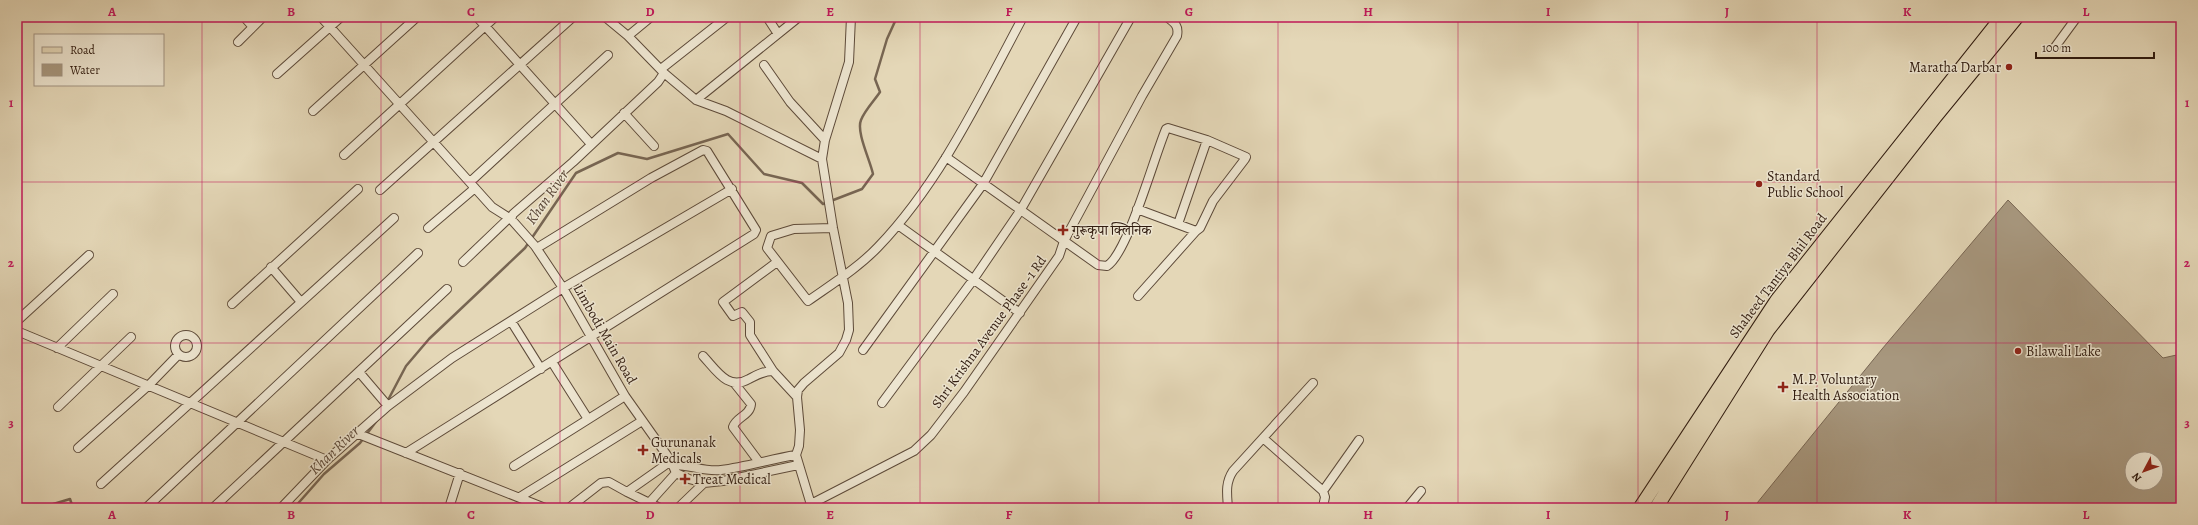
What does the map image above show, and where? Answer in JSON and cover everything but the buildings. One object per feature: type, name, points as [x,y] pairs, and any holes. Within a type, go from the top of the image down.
[{"type":"main road","name":"Shaheed Tantiya Bhil Road","points":[[1640,508],[1778,300],[2002,17]]},
{"type":"main road","name":"Shaheed Tantiya Bhil Road","points":[[1656,508],[1768,330],[1935,117],[2017,17]]},
{"type":"street","points":[[244,17],[253,27]]},
{"type":"street","points":[[238,42],[263,17]]},
{"type":"street","name":"Limbodi Main Road","points":[[321,17],[399,106],[492,207],[510,218],[536,247],[563,288],[625,396],[672,463],[676,473]]},
{"type":"street","points":[[277,74],[341,17]]},
{"type":"street","points":[[313,112],[418,17]]},
{"type":"street","points":[[477,17],[591,144]]},
{"type":"street","points":[[344,155],[495,17]]},
{"type":"street","points":[[380,190],[574,17]]},
{"type":"street","points":[[605,17],[628,36],[661,75],[696,100],[726,111],[822,159]]},
{"type":"street","points":[[628,36],[651,17]]},
{"type":"street","points":[[463,262],[513,214],[624,114],[661,75],[726,17]]},
{"type":"street","points":[[767,17],[778,34]]},
{"type":"street","points":[[696,100],[799,17]]},
{"type":"street","points":[[811,506],[796,455],[799,446],[800,430],[797,397],[801,387],[839,353],[846,340],[849,321],[822,159],[825,140],[849,62],[851,17]]},
{"type":"street","points":[[833,228],[794,229],[771,236],[768,248],[777,262],[808,301],[842,277],[873,252],[898,225],[938,171],[1023,17]]},
{"type":"street","points":[[863,350],[983,184],[1077,17]]},
{"type":"street","points":[[882,403],[973,280],[1020,211],[1131,17]]},
{"type":"street","name":"Shri Krishna Avenue Phase -1 Rd","points":[[811,506],[914,451],[931,435],[955,404],[1059,256],[1064,241],[1142,96],[1177,36],[1178,29],[1175,22],[1167,17]]},
{"type":"street","points":[[2055,47],[2077,17]]},
{"type":"street","points":[[428,228],[556,104],[608,56]]},
{"type":"street","points":[[764,65],[790,102],[825,140]]},
{"type":"street","points":[[624,114],[654,146]]},
{"type":"street","points":[[946,157],[1098,265],[1107,266],[1113,262],[1118,254],[1137,209],[1166,129],[1168,128],[1207,140],[1243,154],[1245,160],[1214,201],[1200,228],[1196,230],[1138,296]]},
{"type":"street","points":[[1178,224],[1207,140]]},
{"type":"street","points":[[406,453],[754,234],[756,230],[732,189],[707,151],[699,151],[536,247]]},
{"type":"street","points":[[232,304],[358,189]]},
{"type":"street","points":[[281,508],[327,460],[356,433],[388,406],[452,358],[563,288],[732,189]]},
{"type":"street","points":[[1137,209],[1196,230]]},
{"type":"street","points":[[101,484],[191,404],[394,218]]},
{"type":"street","points":[[898,225],[1020,313]]},
{"type":"street","points":[[146,508],[418,253]]},
{"type":"street","points":[[17,321],[89,255]]},
{"type":"street","points":[[777,262],[723,302],[733,316],[742,312],[750,322],[750,335],[773,371],[797,397]]},
{"type":"street","points":[[271,267],[301,302]]},
{"type":"street","points":[[213,508],[447,289]]},
{"type":"street","points":[[57,348],[113,294]]},
{"type":"street","points":[[511,321],[541,369]]},
{"type":"street","points":[[17,331],[237,422],[283,443],[327,460]]},
{"type":"street","points":[[58,407],[131,337]]},
{"type":"street","points":[[78,448],[149,385],[178,355]]},
{"type":"street","points":[[704,356],[724,378],[735,384],[751,404],[748,412],[735,423],[733,427],[759,462]]},
{"type":"street","points":[[552,362],[588,419]]},
{"type":"street","points":[[735,384],[742,384],[762,372],[773,371]]},
{"type":"street","points":[[359,372],[388,406]]},
{"type":"street","points":[[1228,508],[1228,479],[1313,383]]},
{"type":"street","points":[[514,466],[625,396]]},
{"type":"street","points":[[520,497],[642,422]]},
{"type":"street","points":[[356,433],[545,508]]},
{"type":"street","points":[[1263,438],[1323,491],[1326,507],[1313,508]]},
{"type":"street","points":[[1323,491],[1359,440]]},
{"type":"street","points":[[626,492],[672,463],[682,464],[706,471],[721,470],[796,455]]},
{"type":"street","points":[[649,503],[676,473],[689,479],[704,483],[723,481],[798,466]]},
{"type":"street","points":[[449,508],[460,473]]},
{"type":"street","points":[[569,508],[601,483],[609,482],[660,508]]},
{"type":"street","points":[[678,508],[704,483]]},
{"type":"street","points":[[1407,508],[1421,491]]},
{"type":"water","name":"Bilawali Lake","points":[[2008,200],[2163,358],[2181,354],[2181,508],[1753,508],[1882,349]]},
{"type":"waterway","name":"Khan River","points":[[387,402],[406,366],[429,339],[525,248],[576,173],[618,153],[647,159],[728,134],[764,174],[802,183],[823,204],[862,189],[873,174],[860,132],[861,120],[867,109],[880,92],[875,79],[887,39],[897,17]]},
{"type":"waterway","name":"Khan River","points":[[294,508],[324,474],[360,443],[378,419]]},
{"type":"waterway","name":"Khan River","points":[[48,508],[50,505],[70,499],[73,508]]},
{"type":"place","name":"Maratha Darbar","points":[[2009,67]]},
{"type":"place","name":"Standard Public School","points":[[1759,184]]},
{"type":"place","name":"गुरूकृपा क्लिनिक","points":[[1063,230]]},
{"type":"place","name":"Bilawali Lake","points":[[2018,351]]},
{"type":"place","name":"M.P. Voluntary Health Association","points":[[1783,387]]},
{"type":"place","name":"Gurunanak Medicals","points":[[643,450]]},
{"type":"place","name":"Treat Medical","points":[[685,479]]}]
